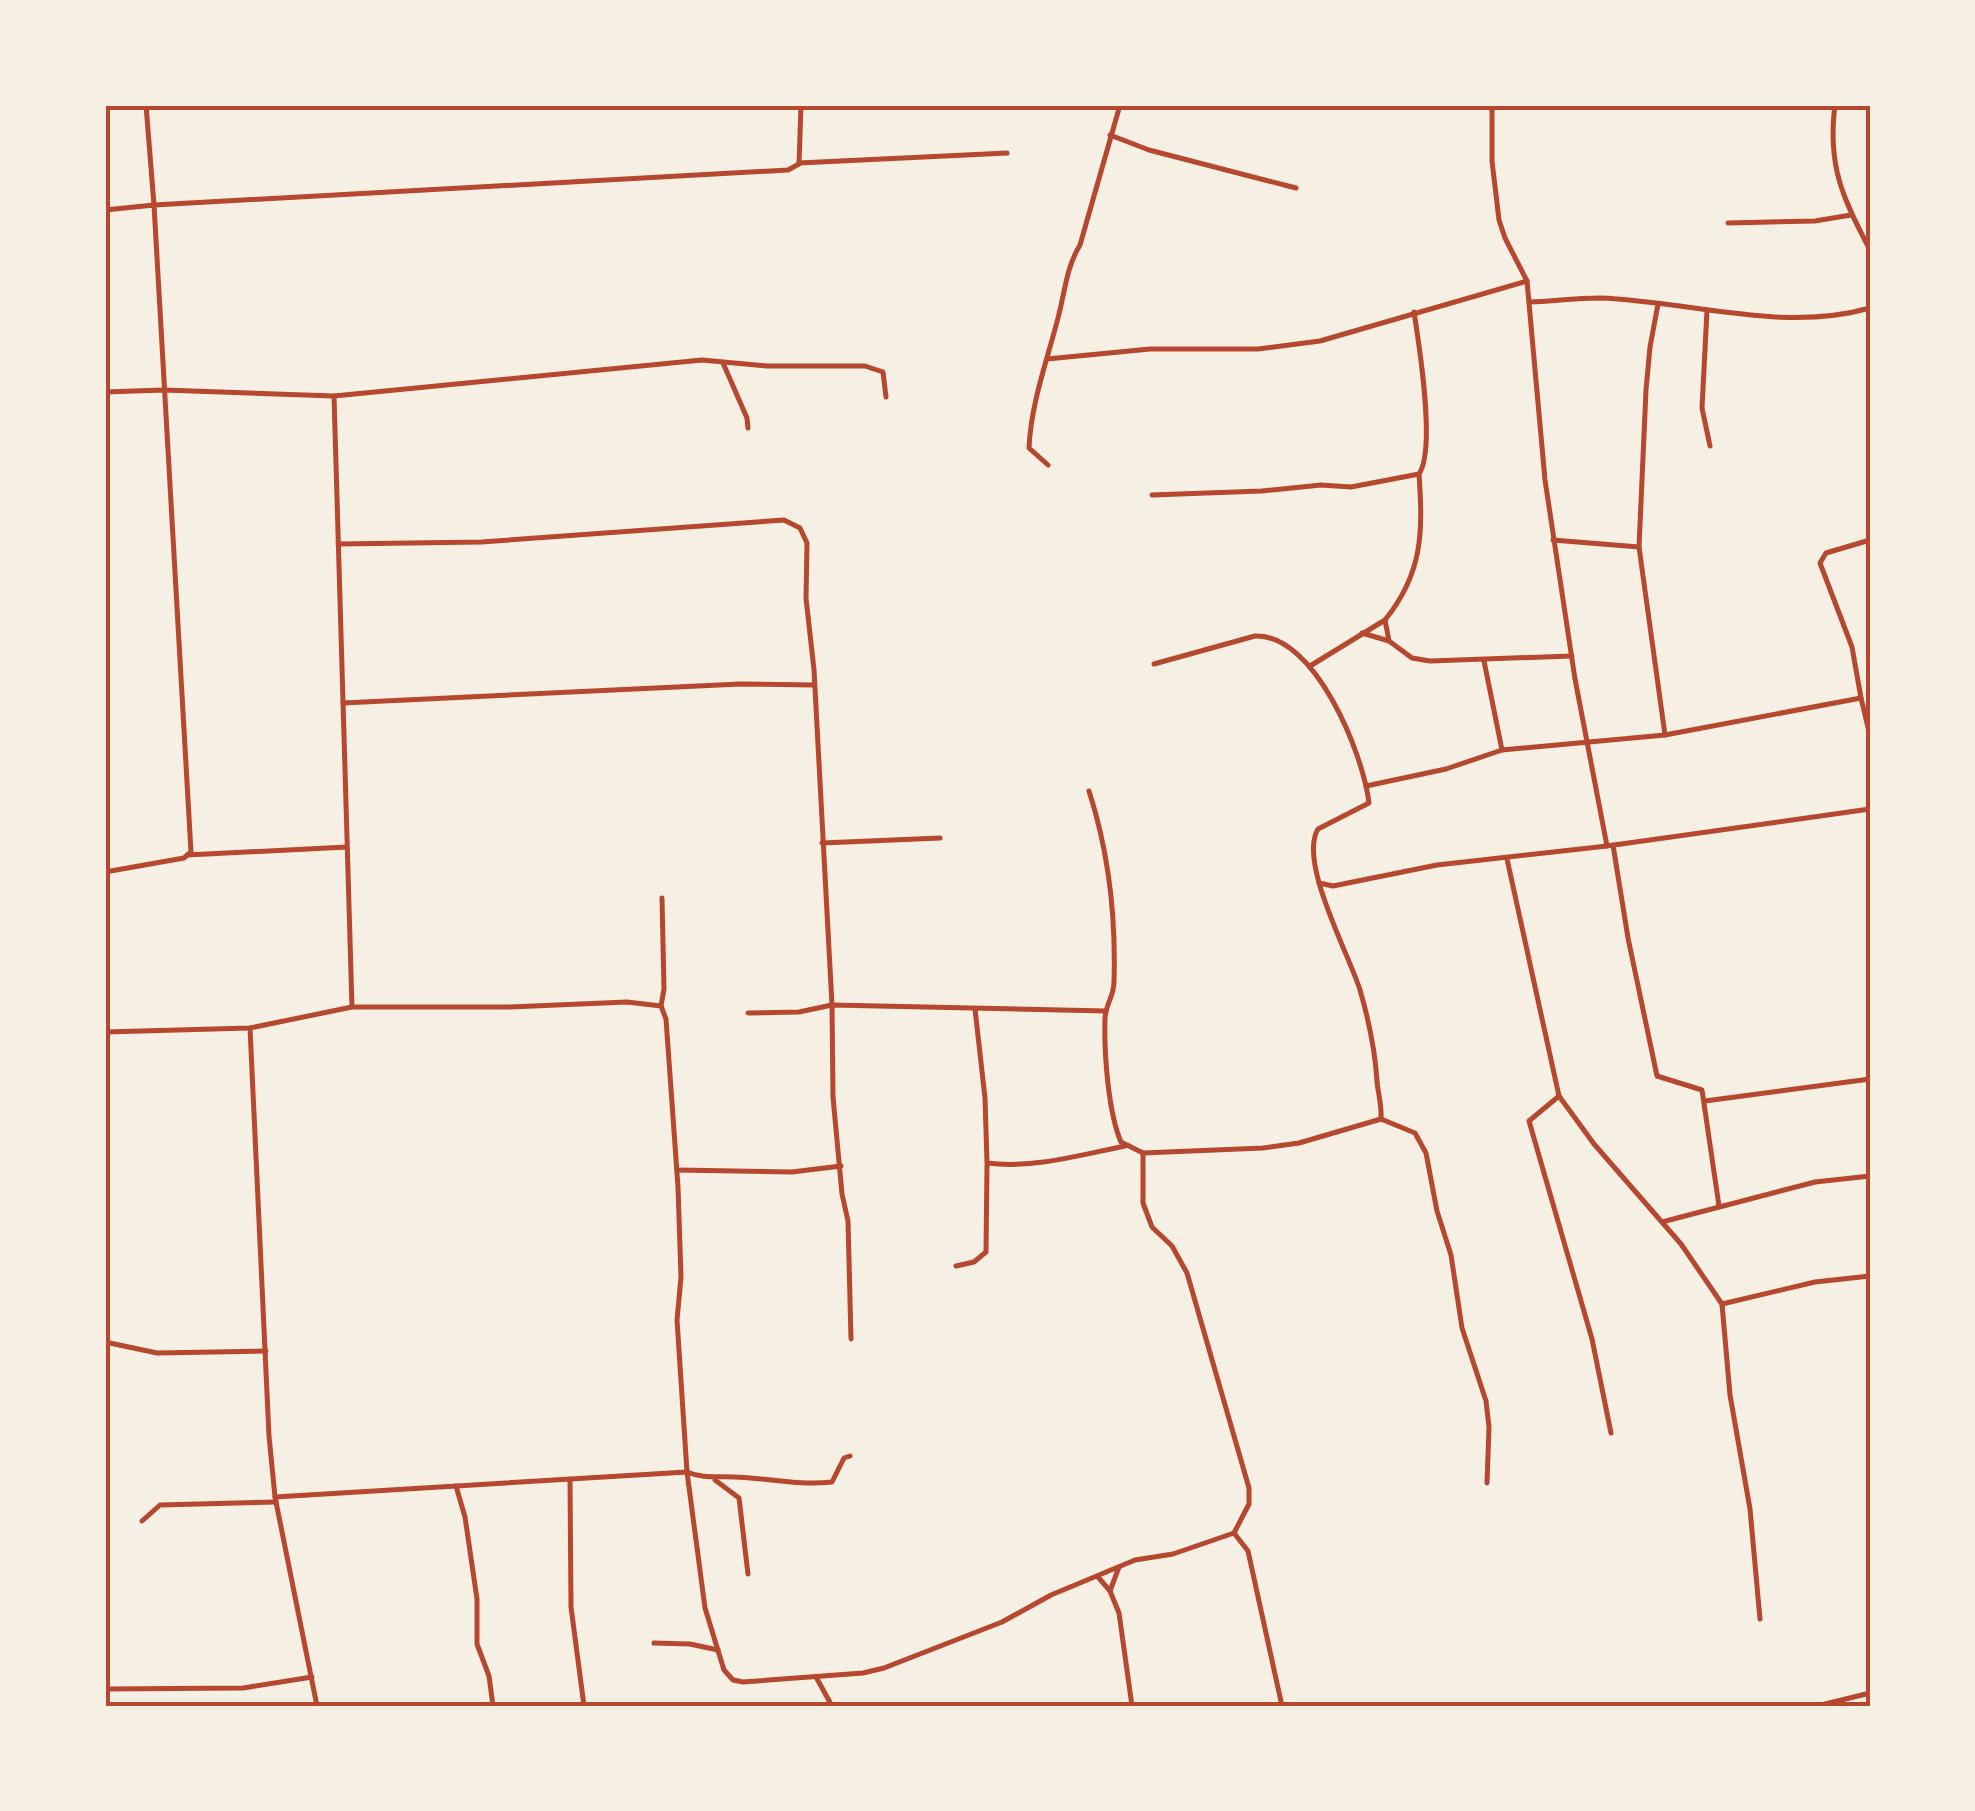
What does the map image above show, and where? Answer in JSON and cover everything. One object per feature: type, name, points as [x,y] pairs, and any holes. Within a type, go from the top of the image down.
[{"type":"street","points":[[105,872],[184,858],[190,852],[146,105]]},
{"type":"street","points":[[105,210],[788,170],[799,163],[801,105]]},
{"type":"street","points":[[1048,465],[1029,448],[1030,420],[1066,272],[1080,244],[1120,105]]},
{"type":"street","points":[[1492,105],[1492,161],[1499,220],[1504,238],[1528,281],[1544,480],[1572,656],[1656,1076],[1702,1090],[1718,1206]]},
{"type":"street","points":[[1835,105],[1832,126],[1837,174],[1851,215],[1870,250]]},
{"type":"street","points":[[1110,135],[1161,153],[1296,188]]},
{"type":"street","points":[[799,163],[1006,153]]},
{"type":"street","points":[[1728,223],[1788,223],[1851,215]]},
{"type":"street","points":[[1862,234],[1870,233]]},
{"type":"street","points":[[1047,359],[1150,349],[1258,349],[1320,341],[1528,281]]},
{"type":"street","points":[[1530,302],[1599,298],[1808,316],[1870,308]]},
{"type":"street","points":[[1658,304],[1646,390],[1639,547],[1665,735]]},
{"type":"street","points":[[1707,310],[1702,408],[1710,446]]},
{"type":"street","points":[[1310,666],[1385,620],[1416,566],[1422,538],[1420,474],[1424,462],[1425,412],[1414,312]]},
{"type":"street","points":[[105,392],[164,390],[334,396],[679,361],[865,366],[883,372],[886,398]]},
{"type":"street","points":[[722,363],[748,428]]},
{"type":"street","points":[[334,396],[352,1007]]},
{"type":"street","points":[[1152,495],[1262,491],[1321,484],[1351,487],[1420,474]]},
{"type":"street","points":[[338,544],[502,541],[784,520],[800,528],[807,543],[806,598],[832,1006],[833,1097],[848,1221],[851,1339]]},
{"type":"street","points":[[1554,540],[1639,547]]},
{"type":"street","points":[[1870,540],[1826,553],[1820,563],[1852,647],[1870,736]]},
{"type":"street","points":[[1385,620],[1389,641]]},
{"type":"street","points":[[1362,633],[1389,641],[1412,658],[1430,661],[1572,656]]},
{"type":"street","points":[[1154,664],[1263,636],[1284,642],[1310,666],[1350,734],[1368,806],[1315,832],[1319,883],[1359,986],[1376,1047],[1380,1119]]},
{"type":"street","points":[[1484,661],[1502,750]]},
{"type":"street","points":[[342,704],[740,684],[814,685]]},
{"type":"street","points":[[1366,786],[1446,769],[1502,750],[1665,735],[1861,698]]},
{"type":"street","points":[[1089,791],[1109,868],[1114,986],[1106,1011],[1112,1104],[1116,1130],[1125,1146]]},
{"type":"street","points":[[1319,883],[1334,886],[1438,865],[1870,809]]},
{"type":"street","points":[[822,843],[940,838]]},
{"type":"street","points":[[187,855],[347,847]]},
{"type":"street","points":[[1507,859],[1559,1096],[1594,1144],[1682,1244],[1722,1304],[1730,1395],[1750,1509],[1760,1619]]},
{"type":"street","points":[[1326,904],[1334,886]]},
{"type":"street","points":[[662,898],[661,1006],[666,1019],[677,1170],[681,1277],[677,1320],[687,1472],[705,1608],[724,1670],[732,1680],[816,1677],[884,1668],[1002,1622],[1051,1595],[1136,1560],[1173,1554],[1234,1533],[1249,1504],[1246,1476],[1187,1273],[1172,1246],[1152,1227],[1143,1203],[1143,1153]]},
{"type":"street","points":[[105,1032],[250,1028],[352,1007],[627,1002],[661,1006]]},
{"type":"street","points":[[748,1014],[832,1006],[1106,1011]]},
{"type":"street","points":[[956,1266],[974,1262],[986,1252],[985,1098],[975,1009]]},
{"type":"street","points":[[250,1028],[269,1436],[276,1499],[317,1706]]},
{"type":"street","points":[[1705,1101],[1870,1079]]},
{"type":"street","points":[[1559,1096],[1529,1121],[1592,1340],[1611,1434]]},
{"type":"street","points":[[987,1163],[1006,1166],[1065,1160],[1125,1146],[1143,1153],[1263,1148],[1300,1142],[1380,1119],[1415,1133],[1426,1153],[1437,1211],[1452,1255],[1462,1328],[1486,1400],[1487,1483]]},
{"type":"street","points":[[677,1170],[792,1172],[841,1166]]},
{"type":"street","points":[[1662,1222],[1815,1182],[1870,1176]]},
{"type":"street","points":[[1722,1304],[1815,1282],[1870,1276]]},
{"type":"street","points":[[105,1342],[157,1354],[266,1351]]},
{"type":"street","points":[[142,1521],[160,1505],[687,1472],[712,1478],[808,1485],[832,1482],[844,1458],[850,1456]]},
{"type":"street","points":[[712,1478],[739,1498],[748,1574]]},
{"type":"street","points":[[570,1479],[571,1607],[584,1706]]},
{"type":"street","points":[[456,1486],[465,1517],[477,1598],[476,1644],[489,1676],[493,1706]]},
{"type":"street","points":[[1234,1533],[1248,1551],[1282,1706]]},
{"type":"street","points":[[1110,1590],[1119,1567]]},
{"type":"street","points":[[1098,1576],[1110,1590],[1119,1613],[1132,1706]]},
{"type":"street","points":[[654,1643],[718,1650]]},
{"type":"street","points":[[816,1677],[832,1706]]},
{"type":"street","points":[[106,1689],[243,1688],[312,1678]]},
{"type":"street","points":[[1817,1706],[1870,1693]]}]
